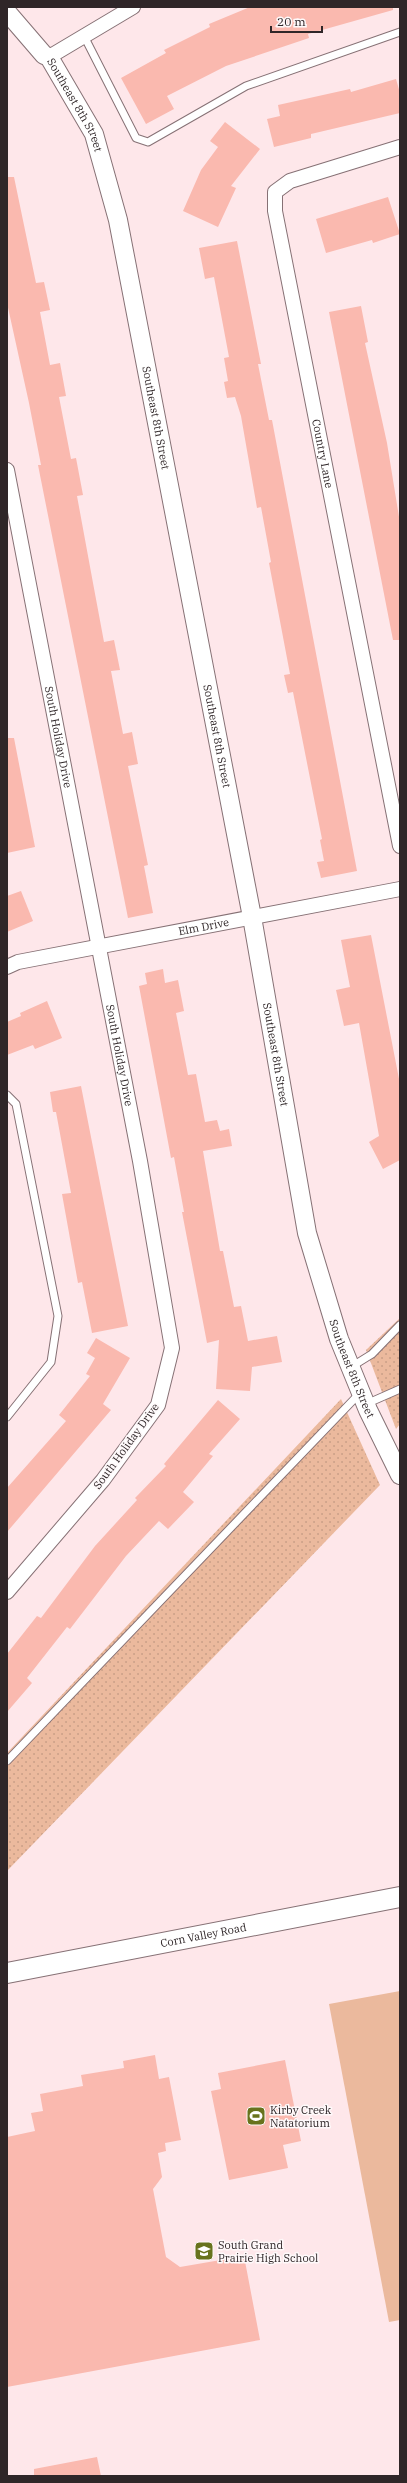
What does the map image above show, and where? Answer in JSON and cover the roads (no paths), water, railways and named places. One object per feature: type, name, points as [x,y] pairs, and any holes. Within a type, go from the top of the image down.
[{"type":"main road","name":"Corn Valley Road","points":[[7,1973],[400,1897]]},
{"type":"street","points":[[49,57],[133,7]]},
{"type":"street","name":"Southeast 8th Street","points":[[7,12],[44,55],[49,57],[94,134],[118,220],[252,917],[307,1233],[339,1339],[350,1368],[400,1475]]},
{"type":"street","name":"Country Lane","points":[[400,146],[290,182],[275,192],[275,211],[400,846]]},
{"type":"street","name":"South Holiday Drive","points":[[7,470],[140,1161],[172,1348],[158,1405],[103,1480],[7,1592]]},
{"type":"street","name":"Elm Drive","points":[[7,967],[18,962],[98,946],[400,889]]},
{"type":"lane","points":[[84,36],[136,138],[148,142],[246,86],[400,32]]},
{"type":"lane","points":[[7,1095],[16,1104],[58,1316],[51,1362],[7,1417]]},
{"type":"lane","points":[[350,1368],[372,1354],[400,1325]]},
{"type":"lane","points":[[7,1761],[363,1398],[400,1389]]},
{"type":"place","name":"Kirby Creek Natatorium","points":[[256,2116]]},
{"type":"place","name":"South Grand Prairie High School","points":[[204,2251]]}]
